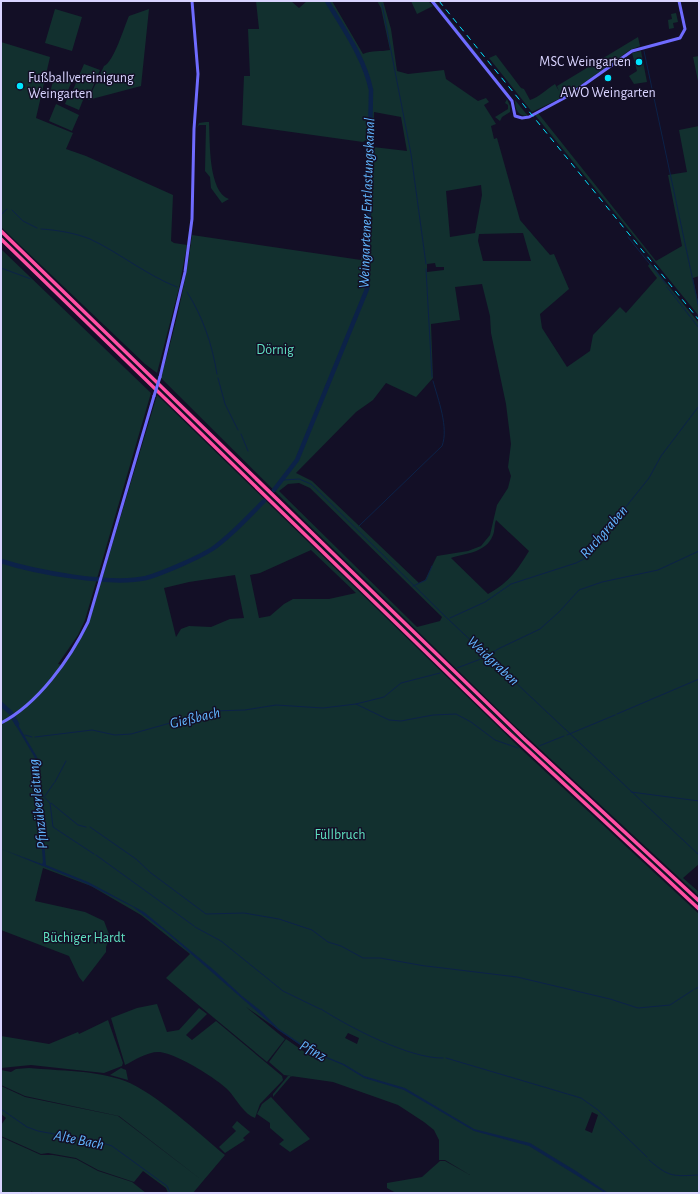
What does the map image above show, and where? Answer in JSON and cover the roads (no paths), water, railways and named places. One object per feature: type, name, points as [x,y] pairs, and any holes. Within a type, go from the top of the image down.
[{"type":"highway","points":[[1,231],[523,738],[699,901]]},
{"type":"highway","points":[[1,239],[506,730],[699,909]]},
{"type":"main road","points":[[1,723],[14,716],[38,696],[77,642],[88,622],[160,377],[186,272],[192,219],[194,129],[198,74],[192,1]]},
{"type":"main road","points":[[432,1],[512,100],[515,116],[528,118],[568,96],[632,51],[676,40],[683,35],[685,29],[679,1]]},
{"type":"water","points":[[14,718],[37,757],[46,865],[88,882],[144,912],[215,971],[261,1011],[279,1029],[310,1050],[344,1064],[364,1076],[405,1088],[474,1129],[530,1143],[576,1171],[608,1193],[605,1193],[529,1146],[474,1131],[404,1090],[364,1078],[343,1065],[309,1051],[278,1030],[166,932],[133,907],[87,884],[1,849],[42,864],[43,862],[35,758],[12,719]]},
{"type":"waterway","name":"Weingartener Entlastungskanal","points":[[274,490],[297,460],[367,289],[371,90],[364,66],[347,33],[327,1]]},
{"type":"waterway","points":[[382,4],[411,154],[426,264]]},
{"type":"waterway","points":[[644,51],[699,309]]},
{"type":"waterway","points":[[1,215],[7,209]]},
{"type":"waterway","points":[[12,210],[23,221],[37,228]]},
{"type":"waterway","points":[[41,229],[66,232],[90,239],[177,287]]},
{"type":"waterway","points":[[628,237],[666,284]]},
{"type":"waterway","points":[[1,268],[31,279]]},
{"type":"waterway","points":[[426,269],[432,377]]},
{"type":"waterway","points":[[667,287],[699,328]]},
{"type":"waterway","points":[[187,292],[198,311],[206,331],[217,374]]},
{"type":"waterway","points":[[218,378],[225,404],[238,430]]},
{"type":"waterway","points":[[359,526],[442,446],[444,439],[444,422],[433,381]]},
{"type":"waterway","name":"Ruchgraben","points":[[450,618],[485,602],[511,584],[584,559],[649,478],[661,456],[699,406]]},
{"type":"waterway","points":[[241,434],[248,451]]},
{"type":"waterway","name":"Weidgraben","points":[[284,480],[299,479],[311,484],[448,619],[699,855]]},
{"type":"waterway","name":"Weingartener Entlastungskanal","points":[[1,561],[73,577],[113,580],[146,578],[182,564],[215,547],[234,531],[264,501]]},
{"type":"waterway","points":[[489,655],[498,649],[540,629],[559,612],[579,590],[602,582],[658,570],[699,551]]},
{"type":"waterway","points":[[413,586],[426,580],[432,566]]},
{"type":"waterway","points":[[457,668],[486,657]]},
{"type":"waterway","name":"Gießbach","points":[[35,737],[92,730],[115,735],[131,734],[213,711],[245,710],[276,705],[323,708],[356,704],[384,697],[401,683],[440,673]]},
{"type":"waterway","points":[[617,714],[699,679]]},
{"type":"waterway","name":"Pfinzüberleitung","points":[[1,704],[11,713],[17,724]]},
{"type":"waterway","points":[[356,704],[389,720],[401,721],[433,715],[456,714],[471,722],[495,740],[518,748]]},
{"type":"waterway","points":[[567,735],[615,715]]},
{"type":"waterway","name":"Gießbach","points":[[25,735],[32,737]]},
{"type":"waterway","points":[[539,746],[564,736]]},
{"type":"waterway","points":[[55,782],[66,761]]},
{"type":"waterway","points":[[45,796],[54,783]]},
{"type":"waterway","points":[[39,792],[50,803],[53,827],[94,854]]},
{"type":"waterway","name":"Gießbach","points":[[631,792],[699,801]]},
{"type":"waterway","points":[[51,803],[78,825],[86,827]]},
{"type":"waterway","points":[[90,827],[136,859],[151,873],[206,914],[244,913],[279,919],[312,930],[328,942],[341,946],[363,958],[380,958],[425,966]]},
{"type":"waterway","points":[[96,855],[194,926]]},
{"type":"waterway","points":[[195,927],[221,941],[283,991],[320,1009]]},
{"type":"waterway","points":[[426,966],[517,977],[610,999],[638,1008],[670,1005],[693,990]]},
{"type":"waterway","points":[[695,989],[699,987]]},
{"type":"waterway","points":[[321,1009],[363,1033],[397,1048],[429,1057],[443,1058]]},
{"type":"waterway","points":[[446,1058],[581,1098],[598,1110],[647,1157]]},
{"type":"waterway","name":"Alte Bach","points":[[1,1109],[27,1127],[38,1131],[112,1146],[167,1186],[170,1193]]},
{"type":"waterway","points":[[649,1160],[662,1170],[672,1175],[699,1175]]},
{"type":"railway","points":[[439,1],[699,320]]},
{"type":"place","name":"MSC Weingarten","points":[[639,62]]},
{"type":"place","name":"AWO Weingarten","points":[[608,78]]},
{"type":"place","name":"Fußballvereinigung Weingarten","points":[[20,86]]},
{"type":"park label","name":"Dörnig","points":[[275,350]]},
{"type":"park label","name":"Füllbruch","points":[[340,835]]},
{"type":"park label","name":"Büchiger Hardt","points":[[84,938]]},
{"type":"water label","name":"Pfinz","points":[[313,1051]]}]
